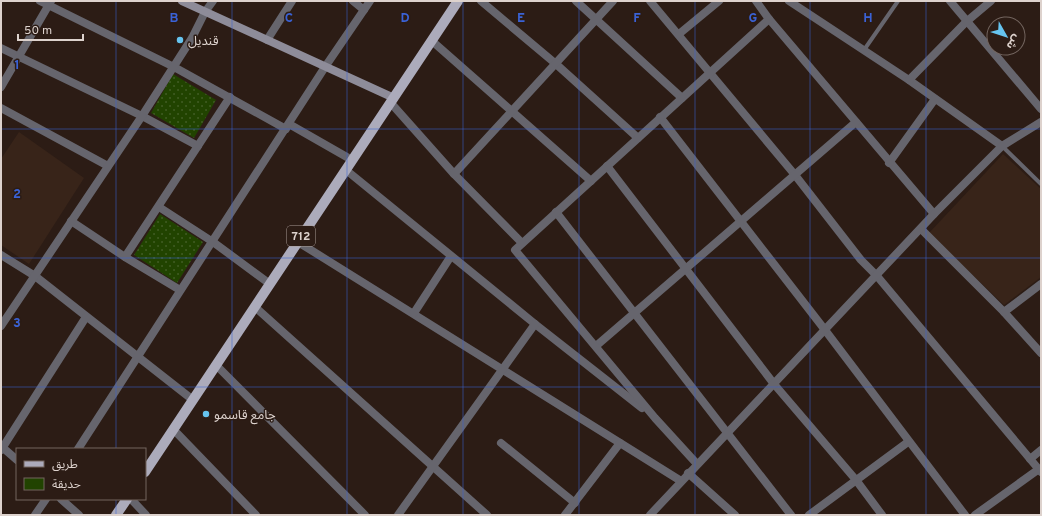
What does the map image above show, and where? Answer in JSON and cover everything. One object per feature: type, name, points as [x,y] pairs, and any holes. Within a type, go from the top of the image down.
[{"type":"main road","name":"712","points":[[146,470],[458,1]]},
{"type":"main road","points":[[116,515],[126,500]]},
{"type":"street","points":[[40,1],[50,3],[352,160]]},
{"type":"street","points":[[182,1],[325,67],[392,100],[454,174],[522,243]]},
{"type":"street","points":[[1,326],[174,67],[192,38],[205,12],[213,1]]},
{"type":"street","points":[[267,40],[292,1]]},
{"type":"street","points":[[353,1],[364,10]]},
{"type":"street","points":[[79,448],[180,290],[288,127],[325,67],[370,1]]},
{"type":"street","points":[[481,1],[556,64],[638,138]]},
{"type":"street","points":[[576,1],[682,98]]},
{"type":"street","points":[[454,174],[613,1]]},
{"type":"street","points":[[650,1],[711,72],[795,175],[861,260],[877,276],[1040,470],[975,515]]},
{"type":"street","points":[[679,34],[719,1]]},
{"type":"street","points":[[756,1],[769,19],[889,163],[934,214]]},
{"type":"street","points":[[789,1],[909,80],[1002,146]]},
{"type":"street","points":[[950,1],[966,22],[1041,109]]},
{"type":"street","points":[[909,80],[966,22],[991,1]]},
{"type":"street","points":[[1,87],[50,3]]},
{"type":"street","points":[[697,464],[655,418],[515,250],[769,19]]},
{"type":"street","points":[[432,41],[590,181]]},
{"type":"street","points":[[1,48],[142,116],[198,146]]},
{"type":"street","points":[[125,257],[230,96]]},
{"type":"street","points":[[889,163],[935,99]]},
{"type":"street","points":[[1,108],[108,166]]},
{"type":"street","points":[[660,118],[825,330],[908,442],[965,515]]},
{"type":"street","points":[[596,346],[856,122]]},
{"type":"street","points":[[650,515],[934,214],[1002,146],[1041,122]]},
{"type":"street","points":[[607,166],[774,384],[856,480],[882,515]]},
{"type":"street","points":[[346,170],[535,324],[655,418]]},
{"type":"street","points":[[159,207],[213,242],[270,284]]},
{"type":"street","points":[[556,212],[791,515]]},
{"type":"street","points":[[71,221],[125,257],[180,290]]},
{"type":"street","points":[[921,229],[1004,312],[1041,353]]},
{"type":"street","points":[[298,242],[681,481]]},
{"type":"street","points":[[1,255],[35,276],[193,400]]},
{"type":"street","points":[[414,313],[451,256]]},
{"type":"street","points":[[1004,312],[1041,284]]},
{"type":"street","points":[[255,307],[487,515]]},
{"type":"street","points":[[16,459],[2,448],[86,317]]},
{"type":"street","points":[[398,515],[535,324]]},
{"type":"street","points":[[216,365],[365,515]]},
{"type":"street","points":[[173,429],[256,515]]},
{"type":"street","points":[[809,515],[908,442]]},
{"type":"street","points":[[501,443],[575,503]]},
{"type":"street","points":[[565,515],[620,443]]},
{"type":"street","points":[[1030,459],[1041,450]]},
{"type":"street","points":[[688,473],[735,515]]},
{"type":"street","points":[[35,515],[45,500]]},
{"type":"street","points":[[62,500],[79,515]]},
{"type":"street","points":[[132,500],[146,515]]},
{"type":"lane","points":[[864,50],[898,1]]},
{"type":"lane","points":[[1002,146],[1041,184]]},
{"type":"shaded area","points":[[19,132],[84,178],[29,264],[1,245],[1,159]]},
{"type":"shaded area","points":[[1003,154],[1041,189],[1041,277],[1004,305],[929,233]]},
{"type":"green space","points":[[173,74],[216,100],[194,138],[151,113]]},
{"type":"green space","points":[[160,214],[203,242],[177,283],[134,255]]},
{"type":"place","name":"قنديل","points":[[180,40]]},
{"type":"place","name":"جامع قاسمو","points":[[206,414]]}]
